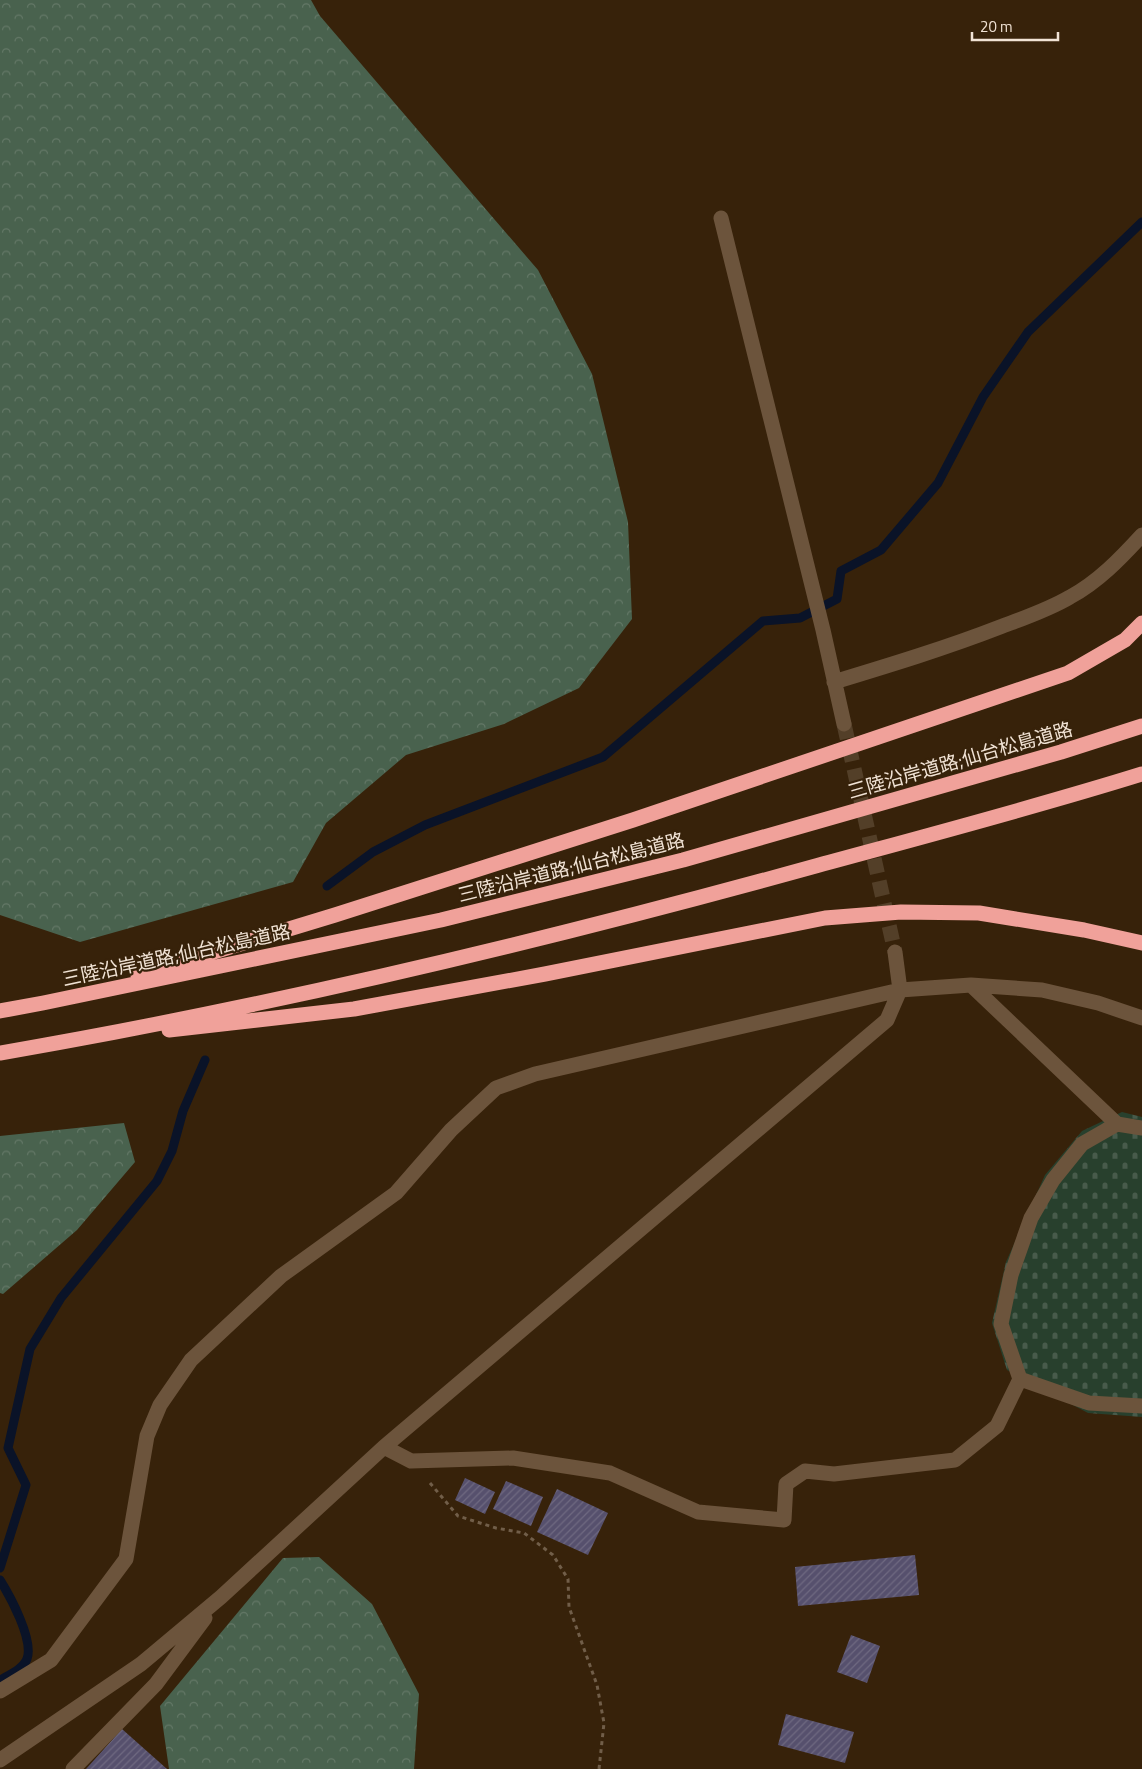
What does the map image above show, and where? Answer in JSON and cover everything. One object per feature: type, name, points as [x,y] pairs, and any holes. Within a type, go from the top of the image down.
[{"type":"highway","points":[[43,1003],[335,915],[633,820],[1068,673],[1125,640],[1142,623]]},
{"type":"highway","name":"三陸沿岸道路;仙台松島道路","points":[[0,1011],[441,920],[683,860],[1061,752],[1142,726]]},
{"type":"highway","points":[[0,1053],[61,1043],[318,992],[495,950],[698,899],[1064,798],[1142,774]]},
{"type":"highway","points":[[61,1043],[354,1009],[545,974],[825,918],[901,912],[979,913],[1084,930],[1142,943]]},
{"type":"street","points":[[721,218],[806,570],[823,630],[844,724]]},
{"type":"street","points":[[834,682],[956,644],[1050,608],[1095,581],[1142,535]]},
{"type":"street","points":[[0,1760],[141,1664],[221,1597],[384,1447],[887,1020],[900,990],[895,952]]},
{"type":"street","points":[[970,985],[1117,1124],[1142,1128]]},
{"type":"street","points":[[0,1691],[51,1660],[126,1558],[147,1436],[160,1405],[191,1360],[281,1276],[396,1192],[451,1130],[496,1088],[535,1074],[900,990],[970,985],[1042,990],[1098,1003],[1142,1018]]},
{"type":"street","points":[[384,1447],[411,1461],[513,1458],[610,1473],[698,1512],[784,1520],[786,1484],[805,1472],[834,1474],[955,1460],[997,1426],[1020,1378],[1001,1324],[1011,1275],[1031,1218],[1052,1180],[1082,1144],[1117,1124]]},
{"type":"street","points":[[1020,1378],[1088,1403],[1142,1406]]},
{"type":"street","points":[[72,1769],[156,1684],[221,1597]]},
{"type":"path","points":[[411,1461],[458,1516],[496,1528],[524,1533],[553,1555],[568,1579],[568,1607],[597,1685],[604,1723],[600,1769]]},
{"type":"green space","points":[[0,0],[311,0],[320,16],[538,270],[592,374],[628,522],[632,619],[579,688],[504,724],[406,755],[326,823],[293,882],[80,942],[0,915]]},
{"type":"green space","points":[[1122,1112],[1142,1117],[1142,1417],[1088,1413],[1007,1370],[992,1323],[1006,1262],[1045,1175],[1082,1131]]},
{"type":"green space","points":[[124,1123],[135,1162],[77,1230],[3,1294],[0,1293],[0,1136]]},
{"type":"green space","points":[[319,1557],[372,1604],[419,1694],[414,1769],[169,1769],[160,1706],[283,1558]]},
{"type":"building","points":[[465,1478],[495,1492],[485,1514],[455,1500]]},
{"type":"building","points":[[506,1481],[543,1497],[531,1526],[493,1509]]},
{"type":"building","points":[[557,1489],[608,1513],[588,1555],[537,1532]]},
{"type":"building","points":[[915,1555],[919,1595],[798,1606],[795,1567]]},
{"type":"building","points":[[851,1635],[880,1646],[867,1683],[837,1672]]},
{"type":"building","points":[[786,1714],[854,1732],[845,1763],[778,1745]]},
{"type":"building","points":[[122,1729],[167,1769],[86,1769]]},
{"type":"waterway","points":[[327,886],[373,852],[425,825],[603,757],[763,621],[800,618],[837,599],[841,571],[881,550],[938,483],[983,397],[1028,332],[1142,222]]},
{"type":"waterway","points":[[0,1568],[26,1485],[8,1448],[30,1349],[61,1298],[157,1181],[172,1151],[183,1111],[205,1060]]},
{"type":"waterway","points":[[0,1580],[20,1618],[28,1651],[25,1663],[0,1680]]},
{"type":"tunnel","points":[[844,724],[895,952]]}]
